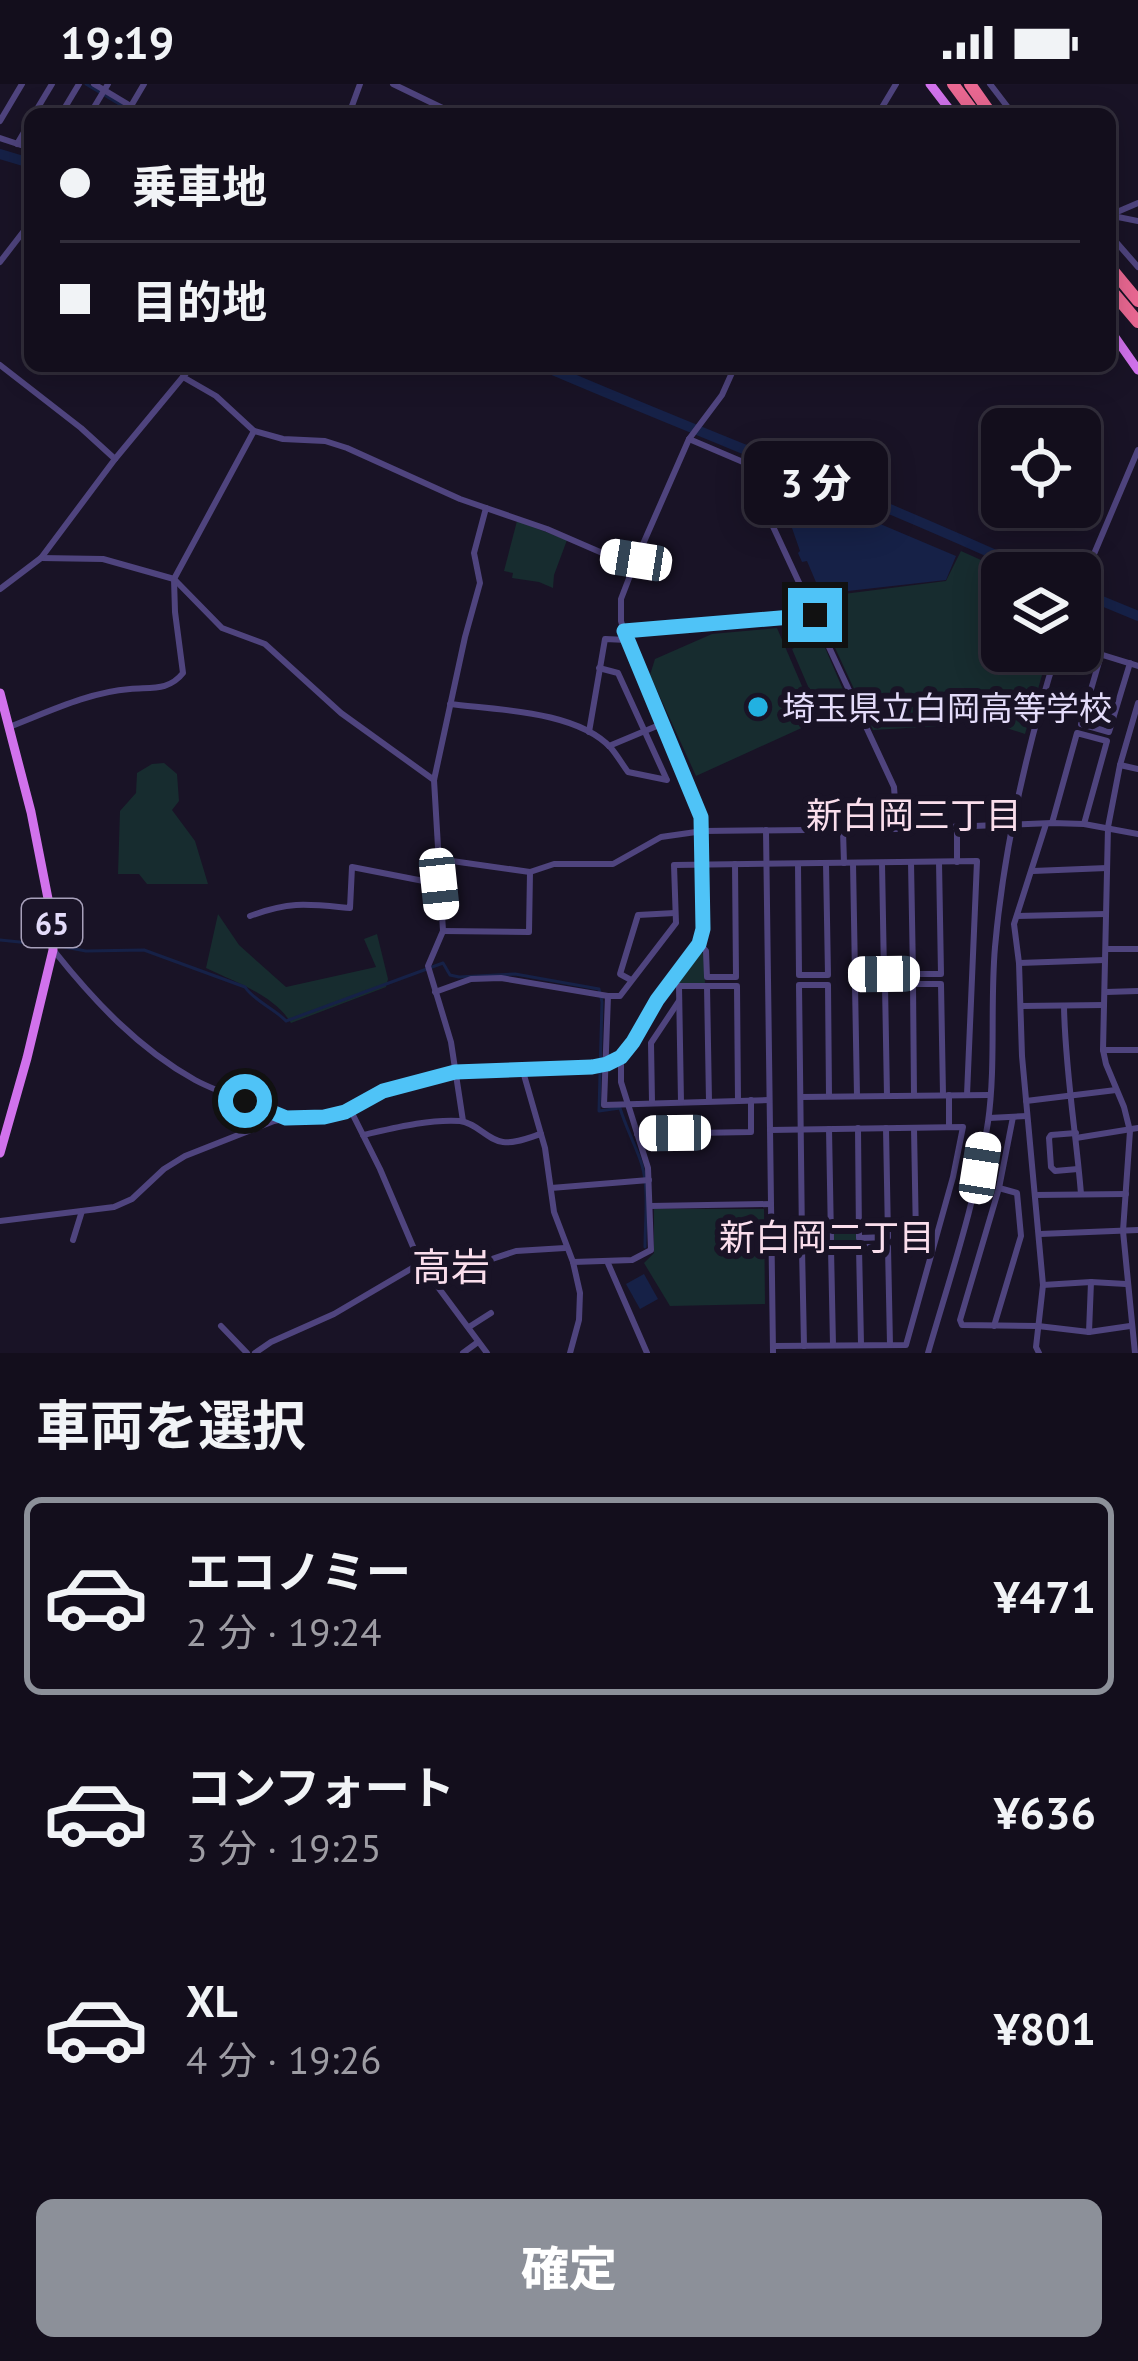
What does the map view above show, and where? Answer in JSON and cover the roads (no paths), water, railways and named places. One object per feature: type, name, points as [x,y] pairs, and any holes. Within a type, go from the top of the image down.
[{"type":"highway","points":[[952,84],[970,108]]},
{"type":"highway","points":[[1116,274],[1138,301]]},
{"type":"highway","points":[[1116,296],[1138,322]]},
{"type":"main road","points":[[930,84],[948,108]]},
{"type":"main road","points":[[1116,339],[1138,370]]},
{"type":"main road","name":"65","points":[[0,693],[50,905],[53,950],[0,1153]]},
{"type":"street","points":[[0,121],[22,84]]},
{"type":"street","points":[[94,84],[106,87],[132,108]]},
{"type":"street","points":[[393,84],[442,108]]},
{"type":"street","points":[[17,144],[24,132]]},
{"type":"street","points":[[0,139],[24,146]]},
{"type":"street","points":[[0,262],[24,231]]},
{"type":"street","points":[[1116,243],[1138,268]]},
{"type":"street","points":[[0,365],[115,459]]},
{"type":"street","points":[[0,589],[40,557],[187,372]]},
{"type":"street","points":[[0,1221],[124,1203],[184,1156],[286,1118],[324,1117],[350,1109],[383,1091],[455,1072],[607,1064],[621,1057],[699,944],[704,831],[626,636],[621,599],[689,439],[722,395],[732,372]]},
{"type":"street","points":[[182,377],[216,396],[254,431],[283,440],[325,441],[607,555],[636,560]]},
{"type":"street","points":[[10,727],[99,694],[164,688],[178,680],[183,673],[174,579],[254,431]]},
{"type":"street","points":[[689,439],[743,462],[894,787],[897,829]]},
{"type":"street","points":[[1095,552],[1138,450]]},
{"type":"street","points":[[463,1121],[452,1042],[428,966],[442,931],[434,780],[480,583],[475,553],[486,508]]},
{"type":"street","points":[[40,557],[103,559],[174,579],[222,628],[265,644],[340,713],[434,780]]},
{"type":"street","points":[[589,732],[605,639],[815,615]]},
{"type":"street","points":[[1096,672],[1081,724],[1109,732],[1134,665],[1101,655]]},
{"type":"street","points":[[450,704],[549,716],[609,746],[628,772],[667,780],[618,673],[599,668]]},
{"type":"street","points":[[928,1353],[968,1215],[988,1118],[992,982],[1012,826],[1051,672]]},
{"type":"street","points":[[1135,1353],[1123,1231],[1134,1130],[1103,1050],[1108,827],[1138,703]]},
{"type":"street","points":[[609,746],[664,723]]},
{"type":"street","points":[[1039,1353],[1042,1286],[1014,924],[1077,733],[1107,741],[1084,824]]},
{"type":"street","points":[[1120,765],[1138,769]]},
{"type":"street","points":[[438,856],[530,872],[554,864],[613,864],[662,837],[704,831],[1049,823],[1136,833]]},
{"type":"street","points":[[957,827],[957,862]]},
{"type":"street","points":[[766,830],[769,1100],[773,1350],[906,1345],[963,1127],[770,1130]]},
{"type":"street","points":[[843,830],[855,974],[884,974],[883,862]]},
{"type":"street","points":[[435,992],[471,979],[500,978],[620,996],[676,923],[674,865],[977,861],[967,1095]]},
{"type":"street","points":[[911,862],[913,974],[941,974],[939,862]]},
{"type":"street","points":[[798,864],[799,975],[828,975],[826,863]]},
{"type":"street","points":[[699,944],[706,951],[707,977],[736,977],[735,864]]},
{"type":"street","points":[[250,916],[298,904],[350,908],[352,867],[439,884]]},
{"type":"street","points":[[1032,871],[1107,868]]},
{"type":"street","points":[[442,931],[529,932],[530,872]]},
{"type":"street","points":[[632,981],[620,974],[638,915],[675,914]]},
{"type":"street","points":[[1017,916],[1106,914]]},
{"type":"street","points":[[1106,949],[1138,949]]},
{"type":"street","points":[[53,950],[98,1005],[167,1063],[219,1091],[286,1118]]},
{"type":"street","points":[[1019,963],[1106,960]]},
{"type":"street","points":[[914,1095],[913,984],[941,984],[949,1127]]},
{"type":"street","points":[[829,1129],[831,1239],[802,1239],[800,985],[828,985],[830,1096]]},
{"type":"street","points":[[857,1096],[855,985],[885,985],[886,1096]]},
{"type":"street","points":[[681,1102],[679,986],[736,986],[738,1101]]},
{"type":"street","points":[[707,986],[710,1101]]},
{"type":"street","points":[[1104,992],[1138,992]]},
{"type":"street","points":[[608,996],[604,1105],[769,1100]]},
{"type":"street","points":[[652,1102],[651,1042],[679,1001]]},
{"type":"street","points":[[1021,1006],[1104,1005]]},
{"type":"street","points":[[1064,1006],[1082,1194]]},
{"type":"street","points":[[1103,1050],[1138,1050]]},
{"type":"street","points":[[573,1262],[632,1260],[651,1250],[649,1180],[621,1082],[621,1057]]},
{"type":"street","points":[[522,1068],[542,1134],[554,1212],[580,1293],[570,1353]]},
{"type":"street","points":[[1026,1101],[1116,1090]]},
{"type":"street","points":[[800,1096],[990,1094]]},
{"type":"street","points":[[637,1134],[751,1132],[751,1100]]},
{"type":"street","points":[[350,1109],[420,1263],[487,1353]]},
{"type":"street","points":[[988,1118],[1027,1116]]},
{"type":"street","points":[[1013,1117],[962,1325],[1089,1332],[1130,1327]]},
{"type":"street","points":[[363,1136],[402,1126],[463,1121],[507,1143],[542,1134]]},
{"type":"street","points":[[858,1129],[859,1238],[874,1238],[888,1237],[886,1128]]},
{"type":"street","points":[[914,1128],[916,1239],[935,1239]]},
{"type":"street","points":[[1079,1169],[1055,1171],[1051,1167],[1048,1138],[1134,1130]]},
{"type":"street","points":[[551,1188],[649,1180]]},
{"type":"street","points":[[994,1326],[1021,1236],[1017,1193],[999,1188]]},
{"type":"street","points":[[1035,1195],[1126,1194]]},
{"type":"street","points":[[650,1206],[771,1204]]},
{"type":"street","points":[[74,1240],[82,1211]]},
{"type":"street","points":[[1038,1234],[1138,1230]]},
{"type":"street","points":[[861,1345],[859,1247],[888,1247],[890,1345]]},
{"type":"street","points":[[221,1326],[251,1353],[334,1314],[448,1248],[483,1262],[516,1251],[566,1248]]},
{"type":"street","points":[[804,1346],[802,1248],[831,1248],[837,1348]]},
{"type":"street","points":[[608,1261],[647,1353]]},
{"type":"street","points":[[1089,1332],[1090,1282]]},
{"type":"street","points":[[1042,1286],[1126,1284]]},
{"type":"street","points":[[468,1328],[491,1313]]},
{"type":"street","points":[[463,1353],[478,1342]]},
{"type":"water","points":[[840,507],[956,556],[946,580],[821,594],[807,561],[802,562],[798,553],[792,528]]},
{"type":"water","points":[[644,1274],[658,1299],[640,1309],[626,1284]]},
{"type":"waterway","points":[[86,84],[126,108]]},
{"type":"waterway","points":[[0,154],[24,161]]},
{"type":"waterway","points":[[558,372],[988,552]]},
{"type":"waterway","points":[[1101,601],[1138,616]]},
{"type":"waterway","points":[[0,940],[49,945]]},
{"type":"waterway","points":[[59,946],[86,951],[144,950],[245,987],[286,1021],[443,963],[450,975],[459,977],[515,974],[599,989],[599,1111],[620,1108],[642,1165],[645,1247]]},
{"type":"place","name":"埼玉県立白岡高等学校","points":[[758,707]]},
{"type":"district","name":"新白岡三丁目","points":[[914,814]]},
{"type":"district","name":"新白岡二丁目","points":[[827,1236]]},
{"type":"district","name":"高岩","points":[[451,1266]]}]
